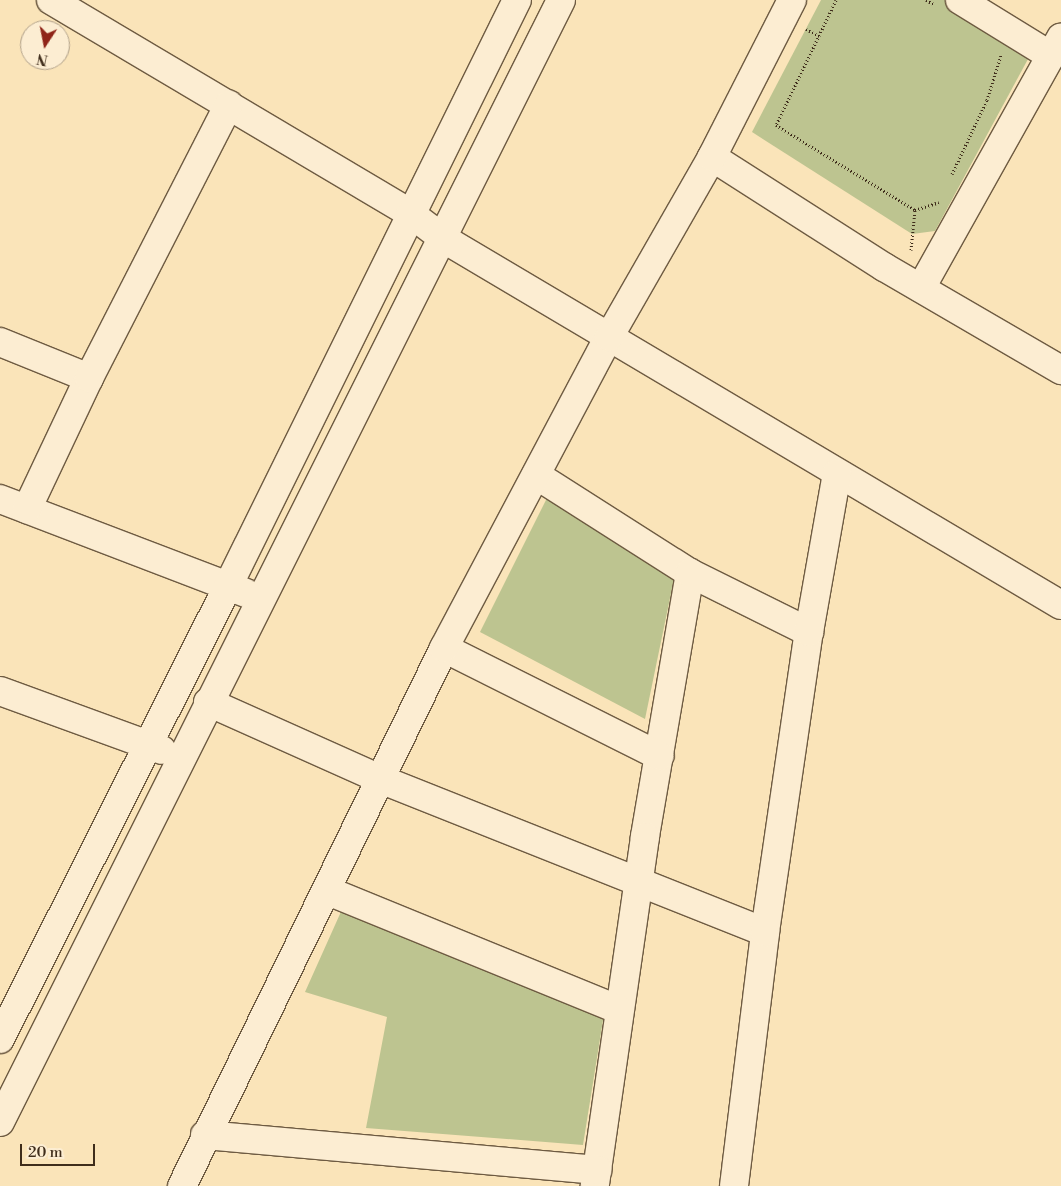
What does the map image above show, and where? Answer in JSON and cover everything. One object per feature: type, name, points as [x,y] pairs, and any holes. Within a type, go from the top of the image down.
[{"type":"street","points":[[51,0],[411,214],[444,239],[1061,605]]},
{"type":"street","points":[[0,1039],[146,744],[228,586],[516,0]]},
{"type":"street","points":[[0,1122],[182,758],[208,702],[444,239],[561,0]]},
{"type":"street","points":[[182,1186],[205,1135],[328,890],[444,648],[610,337],[712,157],[792,0]]},
{"type":"street","points":[[914,284],[1056,47],[947,2]]},
{"type":"street","points":[[27,509],[89,378],[229,105]]},
{"type":"street","points":[[712,157],[914,284],[1060,366]]},
{"type":"street","points":[[0,342],[89,378]]},
{"type":"street","points":[[734,1186],[765,932],[809,632],[837,473]]},
{"type":"street","points":[[536,474],[690,574],[809,632]]},
{"type":"street","points":[[0,499],[261,600]]},
{"type":"street","points":[[205,1135],[596,1178],[619,1010],[690,574]]},
{"type":"street","points":[[444,648],[660,756]]},
{"type":"street","points":[[0,691],[182,758]]},
{"type":"street","points":[[208,702],[380,780],[765,932]]},
{"type":"street","points":[[328,890],[619,1010]]},
{"type":"path","points":[[836,0],[776,125],[915,210],[939,202],[943,194]]},
{"type":"path","points":[[926,0],[947,2]]},
{"type":"path","points":[[951,177],[987,100],[1002,52]]},
{"type":"path","points":[[914,284],[915,210]]},
{"type":"green space","points":[[821,0],[955,0],[1034,48],[935,231],[912,234],[752,132]]},
{"type":"green space","points":[[550,492],[676,569],[645,719],[480,632]]},
{"type":"green space","points":[[344,905],[604,1014],[583,1145],[366,1128],[387,1017],[305,992]]}]
